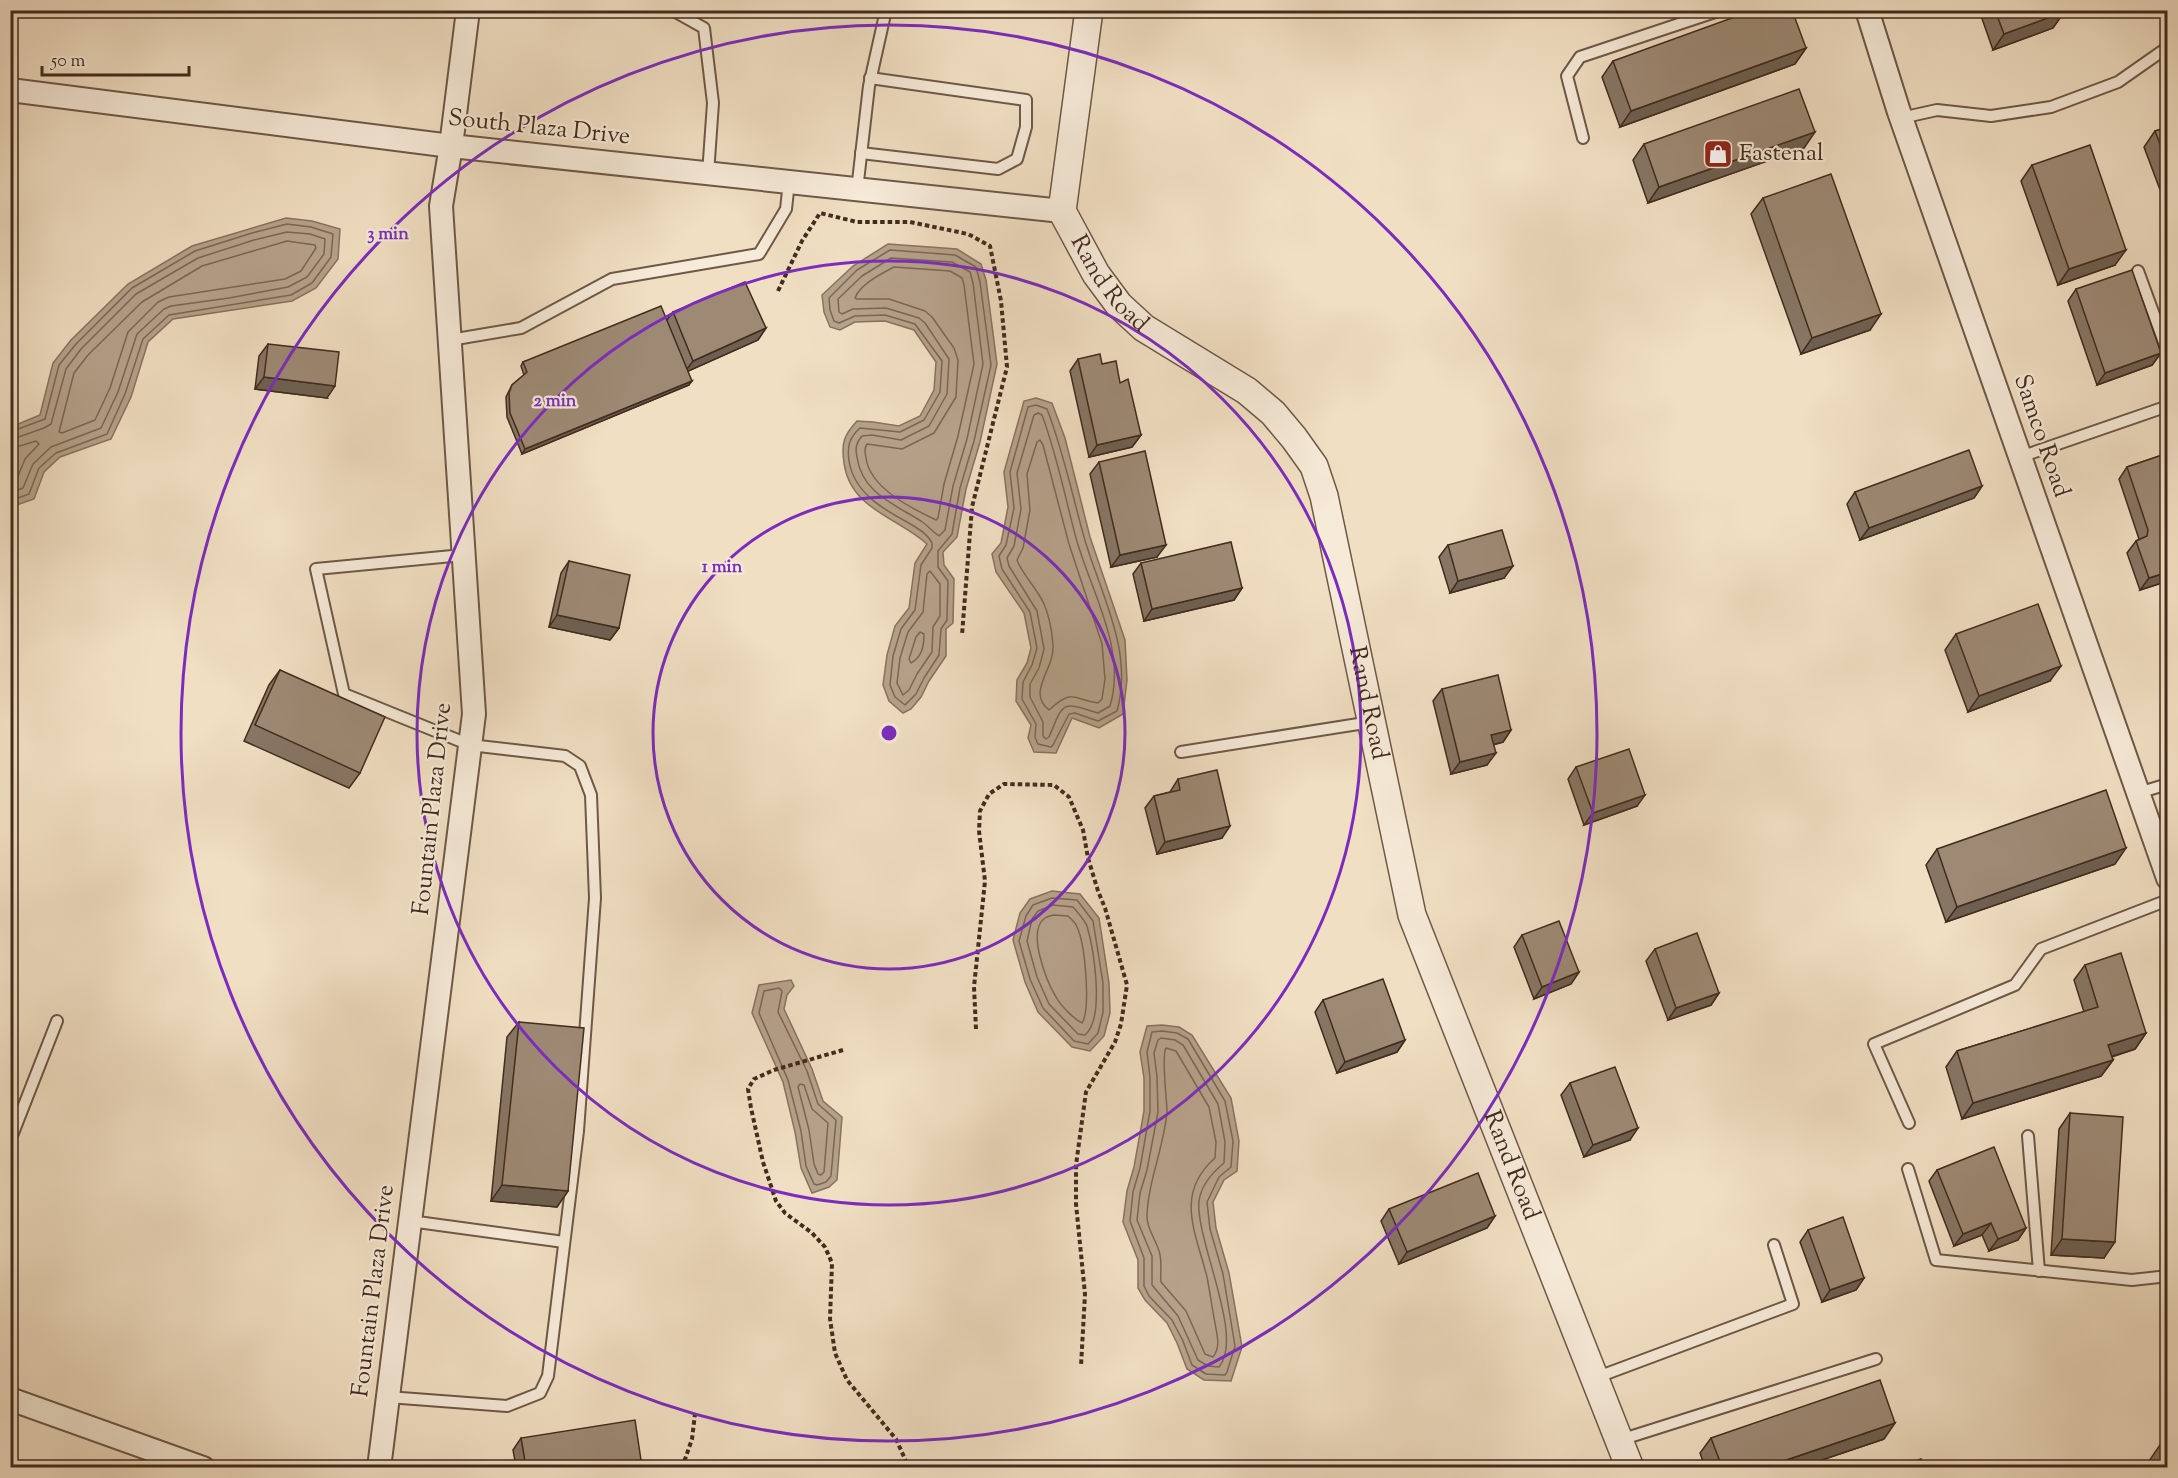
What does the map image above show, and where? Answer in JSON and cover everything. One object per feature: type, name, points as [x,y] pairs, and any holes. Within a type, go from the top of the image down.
[{"type":"street","name":"Fountain Plaza Drive","points":[[379,1467],[474,714],[441,206],[452,146],[468,10]]},
{"type":"street","name":"Rand Road","points":[[1089,10],[1062,211],[1096,274],[1119,304],[1144,327],[1247,391],[1273,413],[1314,466],[1324,496],[1412,915],[1630,1467]]},
{"type":"street","name":"Samco Road","points":[[1867,10],[1901,118],[2168,878]]},
{"type":"street","name":"South Plaza Drive","points":[[10,90],[452,146],[1062,211]]},
{"type":"street","points":[[10,1399],[203,1467]]},
{"type":"lane","points":[[672,10],[704,28],[713,103],[708,174]]},
{"type":"lane","points":[[857,189],[870,78],[886,10]]},
{"type":"lane","points":[[1583,138],[1567,76],[1580,57],[1721,10]]},
{"type":"lane","points":[[1901,118],[1937,110],[1991,116],[2051,107],[2118,82],[2168,47]]},
{"type":"lane","points":[[861,153],[998,169],[1017,159],[1026,127],[1026,100],[870,78]]},
{"type":"lane","points":[[450,340],[521,328],[612,279],[759,254],[786,209],[789,182]]},
{"type":"lane","points":[[2138,271],[2168,353]]},
{"type":"lane","points":[[2020,457],[2168,406]]},
{"type":"lane","points":[[388,1397],[507,1406],[540,1393],[549,1376],[578,1131],[595,897],[591,795],[580,766],[565,756],[470,745],[344,694],[316,569],[463,555]]},
{"type":"lane","points":[[1180,752],[1372,722]]},
{"type":"lane","points":[[2138,793],[2168,784]]},
{"type":"lane","points":[[1909,1123],[1874,1044],[2015,985],[2041,949],[2168,900]]},
{"type":"lane","points":[[10,1141],[57,1021]]},
{"type":"lane","points":[[2028,1136],[2039,1271]]},
{"type":"lane","points":[[1908,1169],[1936,1260],[2132,1280],[2168,1276]]},
{"type":"lane","points":[[410,1221],[564,1242]]},
{"type":"lane","points":[[1595,1378],[1793,1304],[1774,1245]]},
{"type":"lane","points":[[1619,1440],[1876,1359]]},
{"type":"path","points":[[778,291],[802,241],[820,213],[857,222],[910,222],[968,234],[990,246],[1001,301],[1008,367],[972,507],[962,635]]},
{"type":"path","points":[[976,1029],[975,976],[985,881],[979,841],[980,811],[989,794],[1004,784],[1054,785],[1069,797],[1083,830],[1088,858],[1127,985],[1116,1042],[1086,1092],[1076,1165],[1085,1294],[1081,1366]]},
{"type":"path","points":[[843,1050],[774,1070],[754,1079],[748,1089],[766,1172],[776,1201],[785,1213],[812,1233],[825,1247],[832,1263],[830,1319],[835,1353],[847,1380],[896,1439],[909,1467]]},
{"type":"path","points":[[682,1467],[692,1439],[695,1414]]},
{"type":"water","points":[[286,218],[312,221],[340,229],[338,259],[316,288],[292,301],[173,319],[148,342],[131,397],[111,439],[60,457],[44,472],[34,499],[11,507],[11,427],[40,415],[53,363],[71,340],[128,284],[192,246]]},
{"type":"water","points":[[888,244],[957,249],[981,264],[986,280],[997,364],[980,442],[966,489],[957,537],[943,552],[944,565],[954,579],[953,623],[946,629],[946,656],[921,697],[911,709],[903,713],[889,701],[883,685],[887,655],[895,626],[909,608],[915,563],[927,544],[876,511],[855,491],[848,479],[843,445],[846,435],[857,421],[899,426],[920,416],[934,390],[936,362],[914,330],[885,321],[855,322],[840,330],[830,327],[824,312],[822,295],[853,266]]},
{"type":"water","points":[[1036,398],[1052,403],[1065,438],[1090,537],[1125,640],[1127,680],[1123,714],[1099,728],[1072,718],[1056,753],[1034,752],[1028,738],[1031,725],[1016,701],[1017,680],[1027,663],[1031,648],[1024,613],[996,572],[992,554],[1001,543],[1008,507],[1004,472],[1024,401]]},
{"type":"water","points":[[1052,891],[1080,894],[1099,918],[1109,983],[1110,1013],[1104,1036],[1090,1051],[1072,1047],[1038,1012],[1025,982],[1013,940],[1020,913],[1030,899]]},
{"type":"water","points":[[791,980],[794,986],[787,995],[784,1009],[812,1069],[823,1101],[842,1117],[837,1180],[829,1187],[812,1193],[801,1168],[783,1082],[752,1013],[759,985]]},
{"type":"water","points":[[1147,1026],[1179,1027],[1192,1035],[1231,1098],[1239,1141],[1237,1171],[1224,1180],[1213,1202],[1216,1228],[1229,1273],[1242,1347],[1231,1381],[1204,1380],[1187,1369],[1167,1323],[1145,1300],[1138,1288],[1138,1260],[1123,1222],[1127,1191],[1134,1167],[1144,1111],[1144,1078],[1140,1052]]},
{"type":"building","points":[[1754,10],[1792,10],[1806,48],[1631,111],[1613,61]]},
{"type":"building","points":[[1995,10],[2064,10],[2064,12],[2004,34]]},
{"type":"building","name":"Fastenal","points":[[1799,89],[1815,132],[1659,187],[1644,144]]},
{"type":"building","points":[[2168,127],[2168,165],[2155,131]]},
{"type":"building","points":[[2090,145],[2126,250],[2069,269],[2032,165]]},
{"type":"building","points":[[1831,174],[1881,314],[1812,338],[1763,198]]},
{"type":"building","points":[[2132,270],[2161,353],[2105,373],[2076,289]]},
{"type":"building","points":[[745,282],[766,328],[693,361],[673,312]]},
{"type":"building","points":[[661,306],[692,381],[525,449],[510,413],[509,393],[512,385],[527,372],[523,362]]},
{"type":"building","points":[[268,344],[339,352],[335,386],[264,377]]},
{"type":"building","points":[[1100,354],[1102,364],[1116,361],[1120,383],[1128,379],[1141,435],[1097,445],[1078,359]]},
{"type":"building","points":[[1969,450],[1982,486],[1869,528],[1855,492]]},
{"type":"building","points":[[1145,451],[1166,545],[1120,555],[1099,462]]},
{"type":"building","points":[[2168,453],[2168,572],[2149,578],[2136,541],[2147,536],[2148,530],[2127,467]]},
{"type":"building","points":[[1502,530],[1513,566],[1458,581],[1448,545]]},
{"type":"building","points":[[1231,542],[1242,588],[1152,609],[1141,563]]},
{"type":"building","points":[[569,561],[630,575],[619,628],[557,615]]},
{"type":"building","points":[[2038,604],[2061,666],[1979,696],[1956,634]]},
{"type":"building","points":[[280,670],[385,717],[360,773],[255,725]]},
{"type":"building","points":[[1498,675],[1511,730],[1491,735],[1496,753],[1460,762],[1442,689]]},
{"type":"building","points":[[1629,749],[1645,795],[1593,813],[1576,767]]},
{"type":"building","points":[[1217,770],[1230,826],[1165,842],[1154,796],[1180,790],[1178,779]]},
{"type":"building","points":[[2106,790],[2126,848],[1957,907],[1937,849]]},
{"type":"building","points":[[1559,921],[1579,972],[1542,987],[1522,935]]},
{"type":"building","points":[[1697,933],[1719,993],[1676,1008],[1655,949]]},
{"type":"building","points":[[2121,953],[2146,1033],[2108,1045],[2113,1060],[1973,1103],[1957,1051],[2098,1007],[2085,965]]},
{"type":"building","points":[[1383,979],[1405,1040],[1345,1062],[1323,1000]]},
{"type":"building","points":[[519,1022],[584,1028],[568,1191],[502,1185]]},
{"type":"building","points":[[1615,1067],[1638,1128],[1593,1145],[1570,1083]]},
{"type":"building","points":[[2070,1113],[2123,1117],[2115,1242],[2062,1239]]},
{"type":"building","points":[[1994,1147],[2026,1228],[1998,1239],[1991,1223],[1963,1234],[1937,1170]]},
{"type":"building","points":[[1478,1173],[1495,1216],[1407,1252],[1389,1209]]},
{"type":"building","points":[[1843,1217],[1864,1278],[1830,1290],[1808,1230]]},
{"type":"building","points":[[1880,1380],[1895,1423],[1766,1467],[1722,1467],[1711,1438]]},
{"type":"building","points":[[635,1420],[641,1460],[595,1467],[526,1467],[521,1438]]},
{"type":"building","points":[[2168,1444],[2168,1467],[2166,1467],[2160,1445]]},
{"type":"building","points":[[1921,1459],[1924,1467],[1897,1467]]},
{"type":"place","name":"Fastenal","points":[[1718,154]]}]
